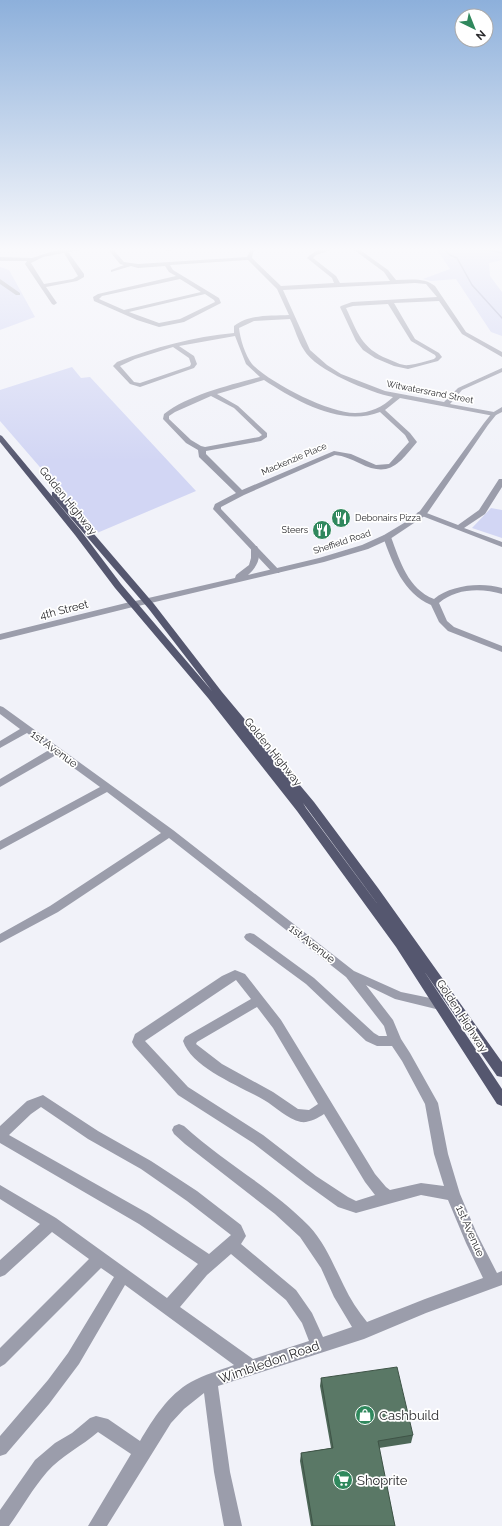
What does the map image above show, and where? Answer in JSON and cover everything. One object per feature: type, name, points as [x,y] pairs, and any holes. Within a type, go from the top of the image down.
[{"type":"main road","name":"Golden Highway","points":[[0,428],[85,530],[147,601],[219,694],[310,805],[374,891],[502,1072]]},
{"type":"main road","name":"Golden Highway","points":[[0,437],[301,808],[400,944],[502,1100]]},
{"type":"street","points":[[139,318],[156,325],[170,324],[188,318]]},
{"type":"street","points":[[278,318],[245,321],[236,327],[248,363],[287,392],[340,414],[354,415],[381,410],[388,406],[398,396]]},
{"type":"street","name":"Witwatersrand Street","points":[[293,318],[303,343],[312,356],[339,375],[383,392],[398,396],[494,414]]},
{"type":"street","points":[[347,318],[363,347],[377,357],[400,366],[410,366],[438,358],[439,357],[437,354],[413,340],[400,318]]},
{"type":"street","points":[[454,318],[464,333],[502,354]]},
{"type":"street","points":[[175,346],[192,357],[194,364],[192,367],[140,385],[132,383],[116,366],[128,359],[150,352],[210,337],[238,334]]},
{"type":"street","points":[[445,405],[460,389],[502,370]]},
{"type":"street","points":[[212,394],[236,407],[265,434],[265,436],[261,439],[202,449],[188,441],[166,419],[166,415],[169,411],[212,394],[239,384],[266,377]]},
{"type":"street","name":"Sheffield Road","points":[[134,604],[276,571],[353,551],[387,537],[407,525],[421,514],[438,494],[486,424],[494,414],[502,409]]},
{"type":"street","name":"Mackenzie Place","points":[[276,571],[217,509],[220,503],[334,453],[346,455],[375,468],[392,466],[413,442],[408,434],[381,410]]},
{"type":"street","points":[[202,449],[202,455],[241,493]]},
{"type":"street","points":[[459,528],[482,512],[502,481]]},
{"type":"street","points":[[421,514],[502,545]]},
{"type":"street","points":[[387,537],[402,572],[412,590],[424,600],[435,603]]},
{"type":"street","points":[[234,580],[252,568],[255,559],[254,548]]},
{"type":"street","points":[[435,603],[442,597],[478,588],[488,587],[502,591]]},
{"type":"street","points":[[435,603],[443,622],[451,629],[502,649]]},
{"type":"street","name":"4th Street","points":[[0,637],[134,604]]},
{"type":"street","name":"1st Avenue","points":[[0,709],[169,833],[350,974],[389,1024],[395,1041],[431,1103],[441,1154],[453,1194],[471,1238],[497,1280]]},
{"type":"street","points":[[0,745],[27,729]]},
{"type":"street","points":[[0,784],[56,750]]},
{"type":"street","points":[[0,846],[107,788]]},
{"type":"street","points":[[0,939],[54,909],[169,833]]},
{"type":"street","points":[[250,937],[310,981],[370,1037],[377,1041],[395,1041]]},
{"type":"street","points":[[350,974],[399,996],[440,1005]]},
{"type":"street","points":[[389,1197],[381,1192],[370,1178],[277,1024],[242,979],[235,975],[226,979],[148,1030],[139,1038],[138,1042],[183,1091],[258,1139],[311,1180],[343,1202],[356,1207],[420,1189],[453,1194]]},
{"type":"street","points":[[259,1000],[193,1038],[189,1041],[191,1047],[227,1075],[268,1096],[298,1115],[307,1116],[327,1106]]},
{"type":"street","points":[[168,1309],[202,1270],[231,1245],[239,1236],[236,1230],[192,1196],[146,1166],[93,1135],[43,1101],[39,1101],[29,1108],[0,1135],[113,1201],[210,1263]]},
{"type":"street","points":[[179,1130],[280,1209],[305,1232],[326,1263],[350,1312],[364,1331]]},
{"type":"street","points":[[0,1191],[51,1223],[250,1367]]},
{"type":"street","points":[[0,1270],[51,1223]]},
{"type":"street","points":[[231,1245],[291,1295],[307,1318],[319,1345]]},
{"type":"street","points":[[0,1359],[100,1258]]},
{"type":"street","points":[[0,1448],[61,1375],[78,1350],[123,1275]]},
{"type":"street","name":"Wimbledon Road","points":[[97,1526],[155,1430],[178,1403],[196,1388],[250,1367],[364,1331],[425,1306],[497,1280]]},
{"type":"street","points":[[210,1382],[222,1472],[233,1526]]},
{"type":"street","points":[[0,1525],[42,1466],[61,1449],[78,1439],[96,1424],[102,1425],[142,1452]]},
{"type":"shaded area","points":[[0,318],[32,318],[0,330]]},
{"type":"shaded area","points":[[482,318],[502,318],[502,336],[491,332]]},
{"type":"shaded area","points":[[72,367],[81,378],[90,377],[196,491],[97,533],[0,421],[0,390]]},
{"type":"shaded area","points":[[491,508],[502,510],[502,538],[472,528]]},
{"type":"building","points":[[397,1367],[413,1435],[378,1441],[395,1526],[313,1526],[301,1453],[333,1448],[321,1378]]},
{"type":"place","name":"Debonairs Pizza","points":[[341,518]]},
{"type":"place","name":"Steers","points":[[322,530]]},
{"type":"place","name":"Cashbuild","points":[[365,1415]]},
{"type":"place","name":"Shoprite","points":[[343,1480]]}]
